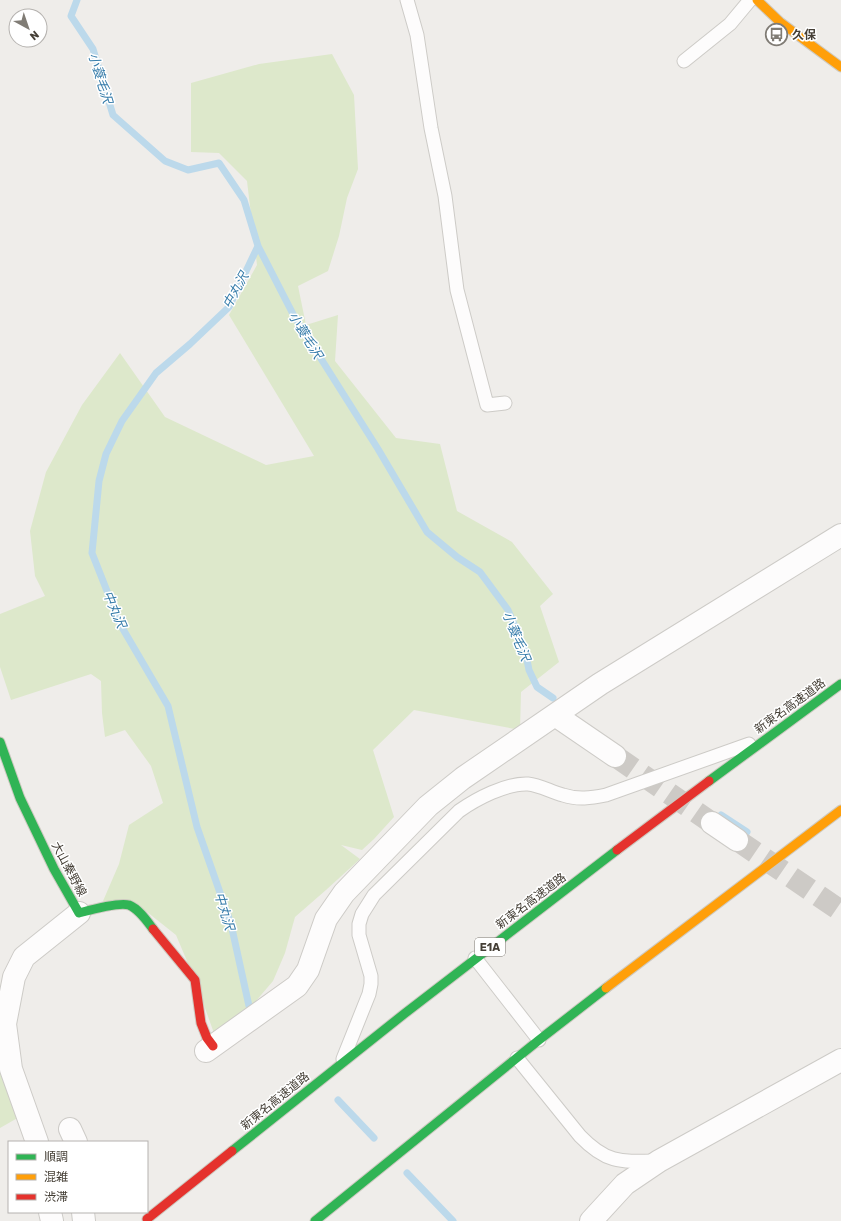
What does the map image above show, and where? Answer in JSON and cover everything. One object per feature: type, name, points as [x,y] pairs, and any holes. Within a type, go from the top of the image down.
[{"type":"main road","points":[[757,0],[780,22],[841,67]]},
{"type":"main road","name":"新東名高速道路","points":[[147,1219],[342,1062],[475,958],[768,737],[841,684]]},
{"type":"main road","name":"大山秦野線","points":[[0,742],[20,798],[54,869],[79,912],[112,905],[128,905],[139,912],[196,980],[198,991],[198,1010],[201,1026],[210,1049]]},
{"type":"main road","points":[[315,1221],[539,1040],[697,918],[841,810]]},
{"type":"street","points":[[210,1049],[297,986],[308,970],[326,919],[344,893],[428,806],[457,783],[600,684],[841,535]]},
{"type":"street","points":[[555,715],[615,756]]},
{"type":"street","points":[[712,823],[737,840]]},
{"type":"street","points":[[36,1141],[11,1069],[6,1024],[14,977],[24,957],[79,912]]},
{"type":"street","points":[[591,1221],[625,1184],[659,1161],[841,1060]]},
{"type":"lane","points":[[407,0],[417,35],[431,128],[445,196],[457,290],[487,405],[505,403]]},
{"type":"lane","points":[[684,61],[730,24],[750,0]]},
{"type":"lane","points":[[342,1062],[370,994],[372,984],[359,935],[359,924],[362,914],[374,895],[459,811],[472,802],[507,787],[527,784],[573,798],[584,799],[606,795],[768,737]]},
{"type":"lane","points":[[380,855],[397,872]]},
{"type":"lane","points":[[475,958],[539,1040]]},
{"type":"lane","points":[[517,1058],[591,1148],[604,1156],[615,1160],[628,1162],[659,1161]]},
{"type":"green space","points":[[332,54],[354,95],[358,169],[347,198],[339,236],[328,271],[298,286],[306,325],[338,315],[335,361],[396,438],[440,444],[457,511],[512,542],[553,594],[540,606],[559,662],[521,692],[520,730],[414,710],[373,750],[394,817],[362,850],[341,845],[360,859],[295,917],[285,953],[273,981],[243,1016],[215,1036],[195,980],[176,935],[142,908],[103,901],[119,864],[129,825],[163,803],[151,766],[125,730],[105,737],[102,713],[101,681],[91,674],[11,700],[0,667],[0,614],[45,596],[35,576],[30,531],[46,472],[82,405],[120,353],[165,417],[266,465],[314,456],[229,315],[257,265],[247,181],[219,153],[191,152],[191,83],[259,64]]},
{"type":"green space","points":[[0,1047],[21,1116],[0,1128]]},
{"type":"waterway","name":"小蓑毛沢","points":[[77,0],[71,16],[93,49],[113,115],[165,161],[188,170],[219,163],[244,200],[258,246],[294,316],[378,449],[427,532],[457,557],[480,572],[508,610],[525,650],[529,670],[537,687],[553,698]]},
{"type":"waterway","name":"中丸沢","points":[[249,1006],[231,924],[197,827],[168,706],[120,624],[92,553],[99,481],[106,454],[122,421],[156,373],[190,344],[229,307],[258,246]]},
{"type":"waterway","name":"小蓑毛沢","points":[[721,815],[747,832]]},
{"type":"waterway","name":"中丸沢","points":[[338,1100],[374,1138]]},
{"type":"waterway","name":"中丸沢","points":[[407,1173],[453,1221]]},
{"type":"tunnel","points":[[615,756],[712,823]]},
{"type":"tunnel","points":[[737,840],[841,911]]},
{"type":"traffic: fast","points":[[709,781],[841,684]]},
{"type":"traffic: fast","points":[[0,742],[20,798],[54,869],[79,913],[111,905],[129,905],[139,912],[153,929]]},
{"type":"traffic: fast","points":[[232,1151],[404,1014],[617,850]]},
{"type":"traffic: fast","points":[[315,1221],[539,1040],[606,988]]},
{"type":"traffic: slow","points":[[757,0],[780,22],[841,67]]},
{"type":"traffic: slow","points":[[606,988],[841,810]]},
{"type":"traffic: jam","points":[[617,850],[709,781]]},
{"type":"traffic: jam","points":[[153,929],[195,980],[201,1023],[207,1038],[213,1046]]},
{"type":"traffic: jam","points":[[147,1219],[232,1151]]},
{"type":"place","name":"久保","points":[[776,35]]}]
